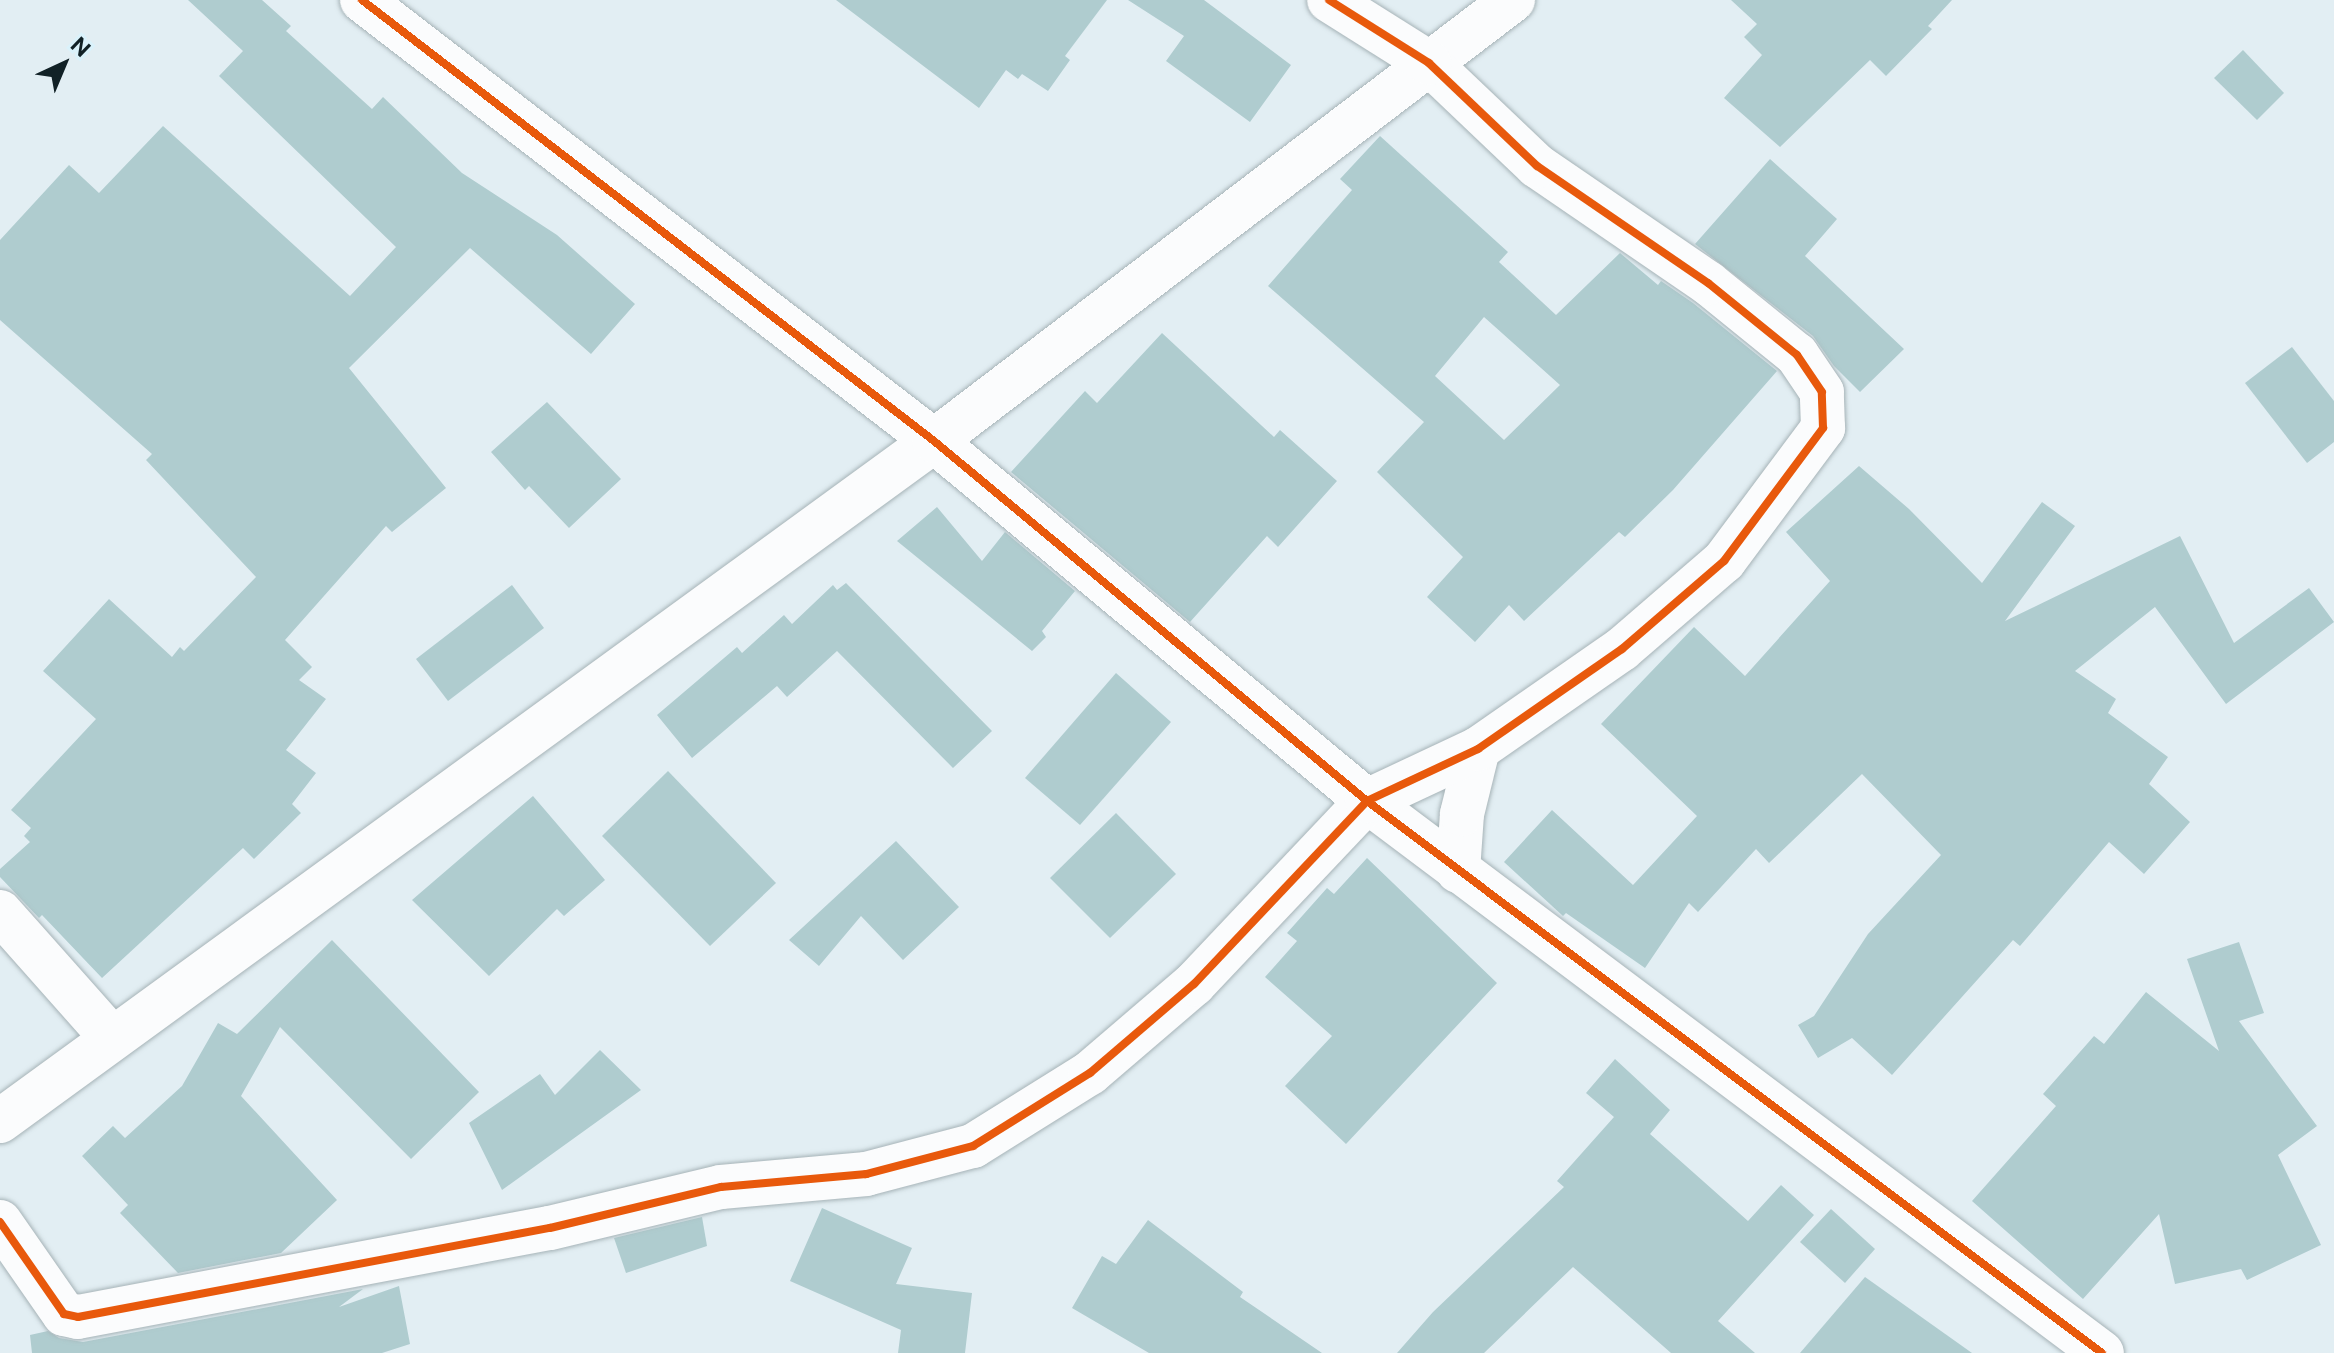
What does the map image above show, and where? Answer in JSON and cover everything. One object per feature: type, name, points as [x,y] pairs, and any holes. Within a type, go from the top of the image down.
[{"type":"street","points":[[362,0],[934,441],[1367,801],[2102,1353]]},
{"type":"street","points":[[0,1222],[64,1314],[78,1317],[550,1228],[721,1187],[866,1174],[973,1146],[1090,1073],[1194,984],[1367,801],[1478,749],[1622,649],[1724,561],[1823,428],[1822,392],[1797,355],[1708,283],[1537,166],[1429,63],[1329,0]]},
{"type":"street","points":[[0,1121],[934,441],[1513,0]]},
{"type":"street","points":[[1458,871],[1462,814],[1478,749]]},
{"type":"street","points":[[0,912],[112,1038]]},
{"type":"building","points":[[188,0],[262,0],[291,26],[286,31],[372,109],[383,97],[462,173],[557,235],[635,304],[591,354],[470,248],[349,368],[446,488],[392,532],[386,526],[285,640],[312,667],[299,680],[326,699],[286,750],[316,773],[292,804],[301,813],[254,859],[243,848],[102,978],[42,915],[39,918],[0,877],[0,869],[30,842],[24,836],[31,828],[11,810],[96,719],[43,671],[109,599],[172,657],[180,647],[184,651],[256,577],[146,460],[152,454],[0,320],[0,240],[69,165],[99,193],[163,126],[350,296],[396,247],[219,76],[243,51]]},
{"type":"building","points":[[836,0],[1107,0],[1065,56],[1070,60],[1048,91],[1022,74],[1018,79],[1006,70],[979,108]]},
{"type":"building","points":[[1128,0],[1204,0],[1291,65],[1250,122],[1166,61],[1184,36]]},
{"type":"building","points":[[1731,0],[1952,0],[1928,26],[1932,29],[1886,76],[1870,60],[1780,147],[1724,98],[1762,55],[1744,37],[1757,24]]},
{"type":"building","points":[[2243,50],[2284,93],[2257,120],[2214,78]]},
{"type":"building","points":[[1380,136],[1508,252],[1499,262],[1556,315],[1620,253],[1658,285],[1661,281],[1693,303],[1777,371],[1673,490],[1625,537],[1619,532],[1524,621],[1509,605],[1475,642],[1427,597],[1463,557],[1377,472],[1424,422],[1268,286],[1352,190],[1340,179]],"holes":[[[1484,317],[1560,385],[1504,440],[1435,376]]]},
{"type":"building","points":[[1770,159],[1837,219],[1805,256],[1904,349],[1860,392],[1834,366],[1813,336],[1695,244]]},
{"type":"building","points":[[1162,333],[1274,437],[1280,430],[1337,481],[1278,547],[1267,536],[1190,622],[1011,472],[1085,391],[1097,403]]},
{"type":"building","points":[[2292,347],[2334,401],[2334,442],[2307,463],[2245,383]]},
{"type":"building","points":[[547,402],[621,479],[569,528],[529,486],[525,490],[491,452]]},
{"type":"building","points":[[1859,466],[1909,509],[1982,583],[2042,502],[2075,526],[2005,621],[2180,536],[2234,643],[2309,588],[2334,622],[2226,704],[2155,607],[2075,671],[2116,699],[2108,713],[2168,757],[2149,784],[2190,822],[2144,874],[2109,842],[2020,946],[2013,940],[1892,1075],[1852,1038],[1818,1058],[1798,1025],[1814,1016],[1868,934],[1941,855],[1862,774],[1769,863],[1756,849],[1698,912],[1689,903],[1645,968],[1566,913],[1563,916],[1504,862],[1552,810],[1633,885],[1697,816],[1601,724],[1694,627],[1745,676],[1830,581],[1786,532]]},
{"type":"building","points":[[937,507],[982,561],[1005,532],[1075,591],[1042,631],[1046,637],[1032,651],[897,541]]},
{"type":"building","points":[[846,583],[992,731],[953,768],[837,651],[787,697],[777,686],[692,758],[657,715],[737,647],[742,653],[784,615],[792,624],[833,585],[837,590]]},
{"type":"building","points":[[512,585],[544,628],[448,701],[416,659]]},
{"type":"building","points":[[1116,673],[1171,722],[1080,825],[1025,778]]},
{"type":"building","points":[[668,771],[776,883],[710,946],[602,836]]},
{"type":"building","points":[[533,796],[605,880],[564,916],[557,909],[489,976],[412,900]]},
{"type":"building","points":[[1116,813],[1176,874],[1110,938],[1050,878]]},
{"type":"building","points":[[896,841],[959,907],[903,960],[861,916],[819,966],[789,940]]},
{"type":"building","points":[[1367,858],[1497,983],[1346,1144],[1285,1086],[1332,1036],[1265,977],[1297,941],[1287,933],[1327,888],[1334,894]]},
{"type":"building","points":[[332,940],[479,1092],[411,1159],[280,1027],[241,1096],[337,1200],[281,1253],[178,1273],[120,1213],[128,1205],[82,1156],[113,1126],[125,1138],[182,1086],[218,1023],[237,1034]]},
{"type":"building","points":[[2239,942],[2264,1013],[2239,1021],[2317,1126],[2278,1155],[2321,1245],[2247,1280],[2241,1269],[2175,1284],[2159,1214],[2083,1299],[1972,1201],[2056,1106],[2043,1094],[2094,1036],[2104,1044],[2146,992],[2219,1051],[2187,959]]},
{"type":"building","points":[[600,1050],[641,1090],[502,1190],[469,1123],[540,1074],[555,1095]]},
{"type":"building","points":[[1615,1059],[1670,1110],[1650,1134],[1748,1221],[1781,1185],[1814,1215],[1718,1321],[1755,1353],[1671,1353],[1573,1267],[1484,1353],[1397,1353],[1433,1312],[1564,1187],[1557,1181],[1614,1117],[1586,1093]]},
{"type":"building","points":[[822,1208],[912,1248],[896,1284],[972,1293],[965,1353],[898,1353],[901,1330],[790,1281]]},
{"type":"building","points":[[1831,1209],[1875,1249],[1845,1283],[1800,1242]]},
{"type":"building","points":[[702,1217],[707,1246],[626,1273],[614,1238]]},
{"type":"building","points":[[1148,1220],[1243,1292],[1240,1297],[1322,1353],[1149,1353],[1072,1308],[1102,1256],[1116,1264]]},
{"type":"building","points":[[1865,1277],[1972,1353],[1800,1353]]},
{"type":"building","points":[[399,1286],[410,1344],[382,1353],[32,1353],[30,1335],[48,1331],[59,1338],[83,1342],[363,1289],[339,1307]]},
{"type":"cycle path","points":[[362,0],[934,441],[1367,801],[2102,1353]]},
{"type":"cycle path","points":[[0,1222],[64,1314],[78,1317],[550,1228],[721,1187],[866,1174],[973,1146],[1090,1073],[1194,984],[1367,801],[1478,749],[1622,649],[1724,561],[1823,428],[1822,392],[1797,355],[1708,283],[1537,166],[1429,63],[1329,0]]}]
